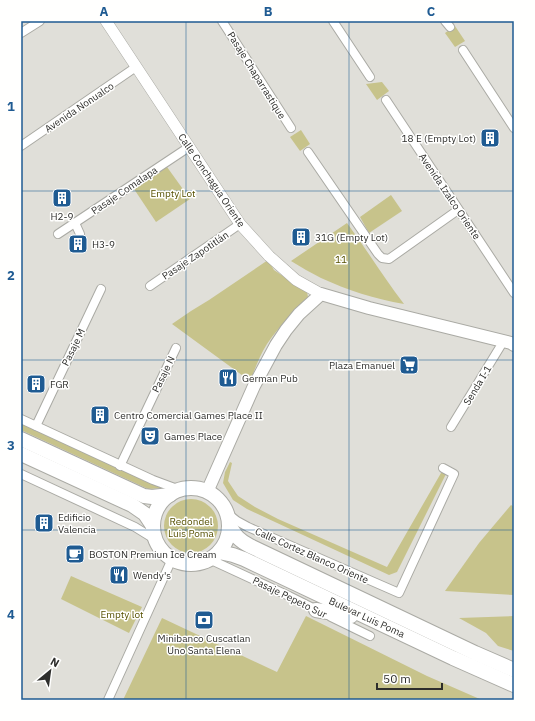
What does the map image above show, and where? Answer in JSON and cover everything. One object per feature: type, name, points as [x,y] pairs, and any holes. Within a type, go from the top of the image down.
[{"type":"highway","points":[[21,439],[144,496],[152,498],[186,489],[196,489],[207,492],[217,498],[221,503],[228,519],[228,537],[226,542],[214,556],[200,563],[190,564],[172,559],[161,548],[145,514],[132,505],[21,454]]},
{"type":"highway","points":[[155,533],[154,521],[156,511],[162,502],[175,492]]},
{"type":"highway","name":"Bulevar Luis Poma","points":[[228,519],[236,536],[250,546],[440,637],[514,670]]},
{"type":"highway","name":"Bulevar Luis Poma","points":[[214,556],[233,555],[514,685]]},
{"type":"highway","points":[[316,610],[370,619]]},
{"type":"main road","name":"Calle Conchagua Oriente","points":[[321,294],[369,308],[511,343]]},
{"type":"main road","points":[[207,492],[254,386],[276,345],[299,314],[321,294]]},
{"type":"street","points":[[21,33],[40,21]]},
{"type":"street","name":"Calle Conchagua Oriente","points":[[106,21],[240,224],[269,256],[296,280],[321,294]]},
{"type":"street","name":"Pasaje Chaparrastique","points":[[222,21],[291,128]]},
{"type":"street","points":[[333,21],[370,77]]},
{"type":"street","points":[[463,50],[514,128]]},
{"type":"street","name":"Avenida Nonualco","points":[[21,146],[136,67]]},
{"type":"street","name":"Avenida Izalco Oriente","points":[[386,100],[514,293]]},
{"type":"street","name":"Pasaje Comalapa","points":[[58,234],[189,147]]},
{"type":"street","points":[[308,152],[382,258],[389,259],[458,210]]},
{"type":"street","points":[[75,222],[80,234]]},
{"type":"street","name":"Pasaje Zapotitlán","points":[[150,286],[240,224]]},
{"type":"street","name":"Pasaje M","points":[[36,426],[101,289]]},
{"type":"street","name":"Senda I-1","points":[[451,427],[511,343]]},
{"type":"street","name":"Pasaje N","points":[[120,466],[176,348]]},
{"type":"street","points":[[21,419],[153,480],[175,492]]},
{"type":"street","name":"Calle Cortez Blanco Oriente","points":[[228,519],[237,520],[248,527],[399,593],[454,474],[443,468]]},
{"type":"street","points":[[21,474],[135,527],[155,533]]},
{"type":"street","name":"Pasaje Pepeto Sur","points":[[214,556],[316,610],[370,636]]},
{"type":"street","points":[[108,700],[172,559]]},
{"type":"green space","points":[[455,26],[465,41],[455,47],[445,33]]},
{"type":"green space","points":[[382,82],[389,91],[377,100],[366,84]]},
{"type":"green space","points":[[301,130],[310,144],[300,151],[290,137]]},
{"type":"green space","name":"Empty Lot","points":[[167,167],[190,199],[156,222],[134,189]]},
{"type":"green space","points":[[391,195],[402,211],[369,233],[360,217]]},
{"type":"green space","name":"11","points":[[347,223],[404,304],[361,294],[321,278],[291,261]]},
{"type":"green space","points":[[268,260],[274,270],[307,292],[308,297],[267,344],[250,381],[172,324]]},
{"type":"green space","points":[[21,421],[165,488],[148,489],[21,430]]},
{"type":"green space","points":[[230,462],[232,463],[228,481],[238,496],[278,519],[387,567],[441,473],[447,472],[397,572],[389,575],[247,509],[233,500],[223,483],[225,472]]},
{"type":"green space","name":"Redondel Luis Poma","points":[[186,499],[196,499],[206,503],[214,511],[218,521],[218,531],[214,541],[206,549],[196,553],[186,553],[176,549],[168,541],[164,531],[164,521],[168,511],[176,503]]},
{"type":"green space","points":[[511,505],[514,507],[514,595],[445,591],[479,543]]},
{"type":"green space","name":"Empty lot","points":[[71,576],[142,607],[129,633],[61,599]]},
{"type":"green space","points":[[306,616],[427,676],[482,700],[123,700],[162,618],[277,672]]},
{"type":"green space","points":[[514,616],[514,651],[498,646],[486,633],[459,618]]},
{"type":"place","name":"18 E (Empty Lot)","points":[[490,138]]},
{"type":"place","name":"H2-9","points":[[62,198]]},
{"type":"place","name":"31G (Empty Lot)","points":[[301,237]]},
{"type":"place","name":"H3-9","points":[[78,244]]},
{"type":"place","name":"Plaza Emanuel","points":[[409,365]]},
{"type":"place","name":"German Pub","points":[[228,378]]},
{"type":"place","name":"FGR","points":[[36,384]]},
{"type":"place","name":"Centro Comercial Games Place II","points":[[100,415]]},
{"type":"place","name":"Games Place","points":[[150,436]]},
{"type":"place","name":"Edificio Valencia","points":[[44,523]]},
{"type":"place","name":"BOSTON Premiun Ice Cream","points":[[75,554]]},
{"type":"place","name":"Wendy's","points":[[119,575]]},
{"type":"place","name":"Minibanco Cuscatlan Uno Santa Elena","points":[[204,620]]}]
